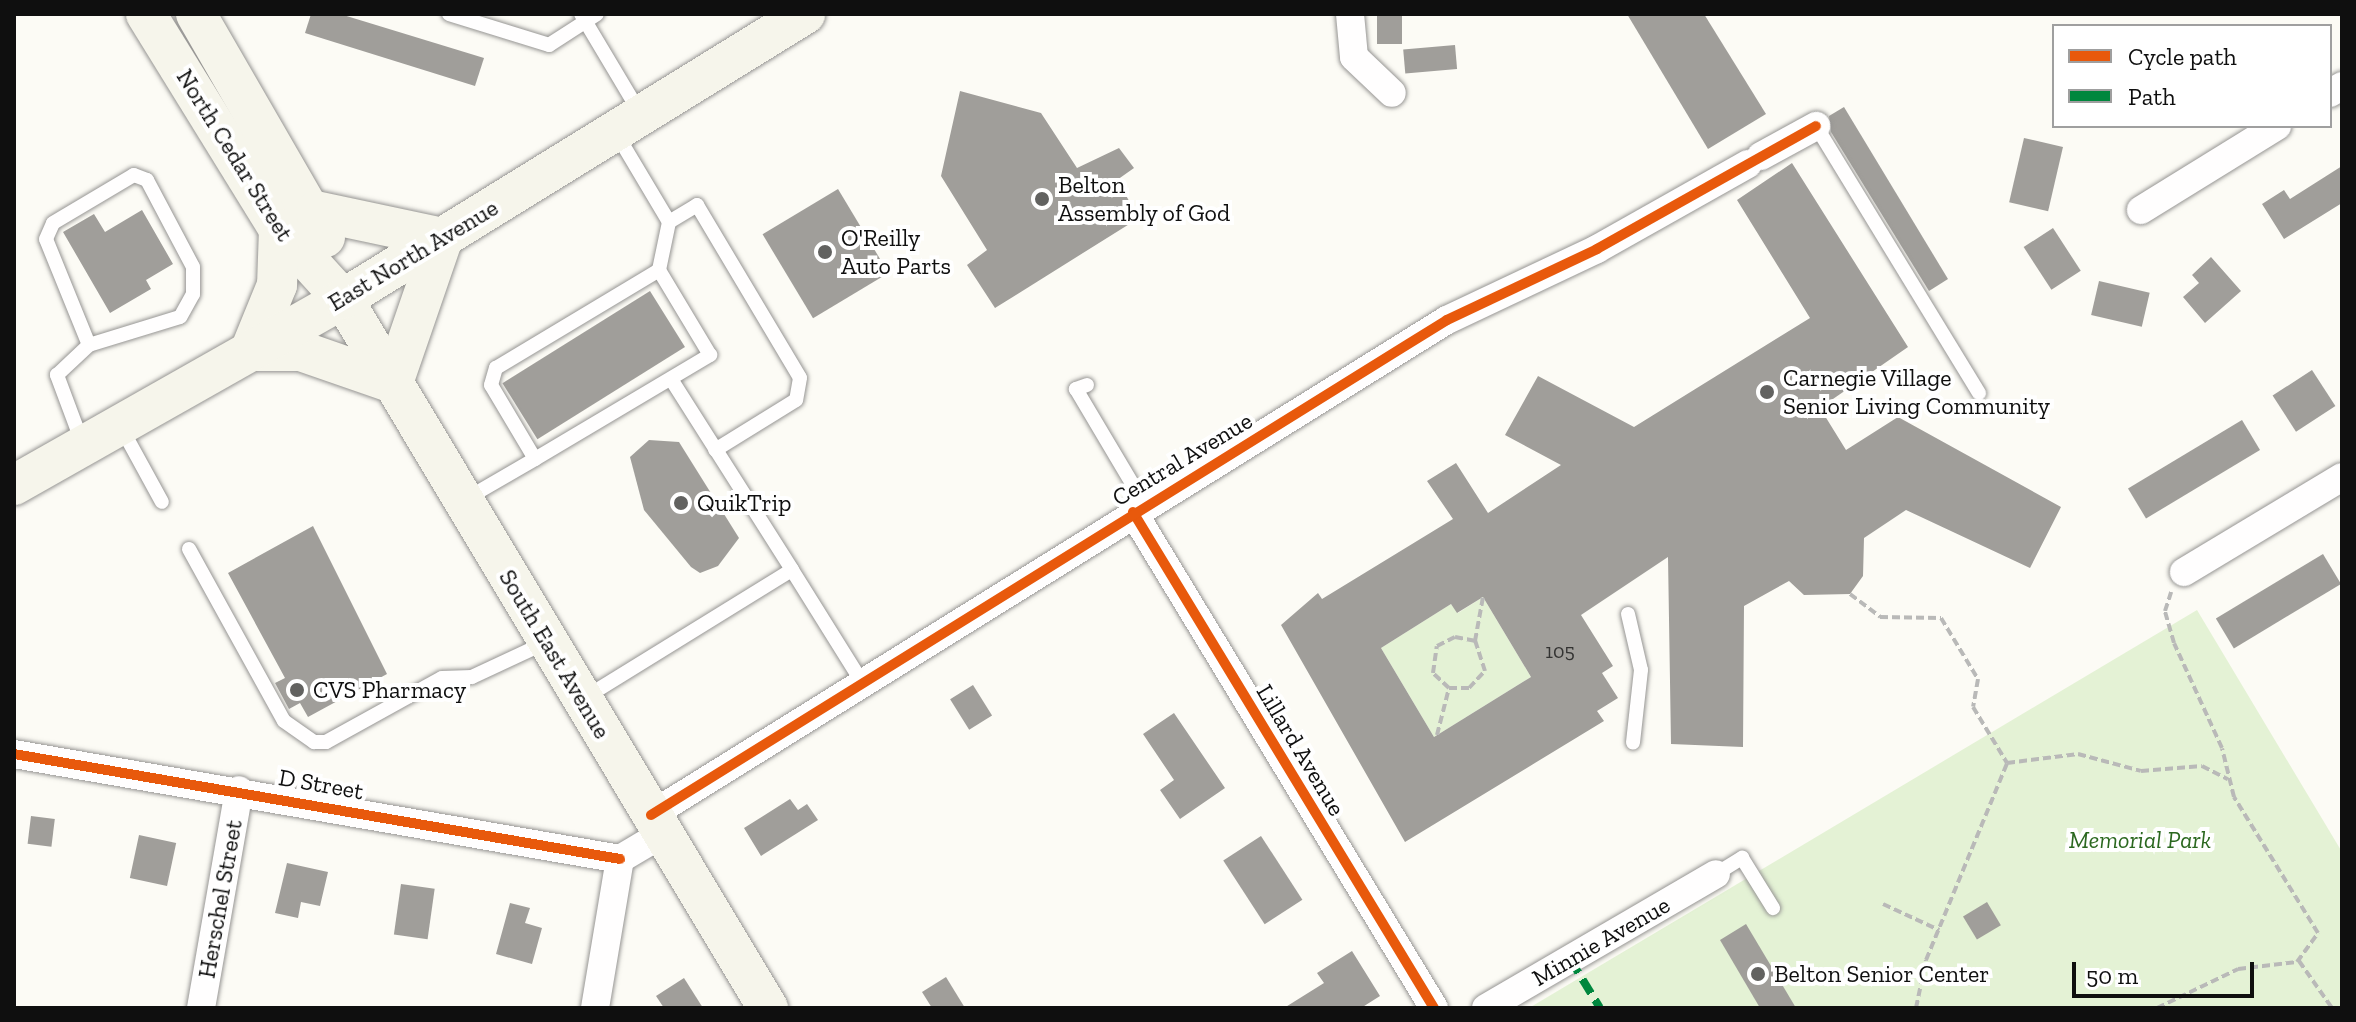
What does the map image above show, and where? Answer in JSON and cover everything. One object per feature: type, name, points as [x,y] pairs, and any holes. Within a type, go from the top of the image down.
[{"type":"main road","name":"North Cedar Street","points":[[146,14],[279,229],[343,299]]},
{"type":"main road","name":"North Cedar Street","points":[[196,14],[316,211],[343,299]]},
{"type":"main road","name":"East North Avenue","points":[[19,475],[83,446],[343,299],[805,14]]},
{"type":"main road","points":[[279,229],[277,285],[250,351],[301,351],[393,383],[443,238],[316,211]]},
{"type":"main road","name":"South East Avenue","points":[[343,299],[768,1008]]},
{"type":"street","points":[[1350,14],[1354,57],[1392,93]]},
{"type":"street","name":"Central Avenue","points":[[620,859],[657,825],[862,682],[1139,508],[1447,320],[1597,249],[1816,126]]},
{"type":"street","points":[[2141,210],[2274,128]]},
{"type":"street","points":[[2184,572],[2342,477]]},
{"type":"street","name":"Lillard Avenue","points":[[1139,508],[1434,1008]]},
{"type":"street","name":"D Street","points":[[14,754],[239,790],[620,859]]},
{"type":"street","name":"Herschel Street","points":[[201,1008],[239,790]]},
{"type":"street","points":[[595,1008],[620,859]]},
{"type":"street","name":"Minnie Avenue","points":[[1486,1008],[1716,874]]},
{"type":"lane","points":[[449,14],[549,45],[588,17],[669,222],[659,270],[710,355],[463,500]]},
{"type":"lane","points":[[1816,126],[1979,393]]},
{"type":"lane","points":[[83,446],[57,375],[89,345],[180,317],[193,294],[193,267],[147,180],[134,175],[53,223],[46,239],[89,345]]},
{"type":"lane","points":[[669,222],[697,205],[800,378],[796,400],[715,450]]},
{"type":"lane","points":[[535,459],[491,385],[496,368],[659,270]]},
{"type":"lane","points":[[671,379],[862,682]]},
{"type":"lane","points":[[1087,385],[1076,389],[1139,508]]},
{"type":"lane","points":[[120,425],[162,502]]},
{"type":"lane","points":[[189,549],[284,721],[314,742],[326,742],[442,678],[472,677],[548,642]]},
{"type":"lane","points":[[582,700],[792,570]]},
{"type":"lane","points":[[1628,614],[1642,704],[1633,743]]},
{"type":"lane","points":[[1716,874],[1742,858],[1773,908]]},
{"type":"path","points":[[2157,1008],[2238,969],[2299,961],[2318,933],[2228,779],[2165,611],[2184,572]]},
{"type":"path","points":[[1850,594],[1880,617],[1941,618],[1978,679],[1973,707],[2007,763]]},
{"type":"path","points":[[1475,641],[1455,637],[1437,646],[1433,673],[1449,688],[1469,688],[1485,671],[1475,641],[1483,597]]},
{"type":"path","points":[[1437,735],[1449,688]]},
{"type":"path","points":[[2007,763],[2078,754],[2141,771],[2202,766],[2228,779]]},
{"type":"path","points":[[1916,1008],[1939,930],[2007,763]]},
{"type":"path","points":[[1883,904],[1939,930]]},
{"type":"path","points":[[2299,961],[2332,1008]]},
{"type":"green space","points":[[1483,597],[1531,677],[1434,737],[1381,648],[1451,604],[1458,613]]},
{"type":"green space","name":"Memorial Park","points":[[2197,610],[2342,852],[2342,1008],[1529,1008]]},
{"type":"building","points":[[311,14],[340,14],[484,58],[475,86],[305,33]]},
{"type":"building","points":[[1377,14],[1402,14],[1402,44],[1377,44]]},
{"type":"building","points":[[1627,14],[1704,14],[1766,114],[1708,149]]},
{"type":"building","points":[[1455,45],[1457,69],[1405,73],[1403,50]]},
{"type":"building","name":"Belton Assembly of God","points":[[960,91],[1041,113],[1077,168],[1119,148],[1134,168],[1117,180],[1139,218],[995,308],[967,265],[987,250],[941,176]]},
{"type":"building","points":[[1844,107],[1948,279],[1929,291],[1831,132],[1829,116]]},
{"type":"building","points":[[2024,138],[2063,147],[2048,211],[2009,202]]},
{"type":"building","points":[[1792,163],[1908,347],[1820,408],[1846,450],[1898,417],[2061,507],[2030,568],[1906,510],[1864,538],[1863,576],[1850,594],[1804,595],[1789,581],[1744,606],[1743,747],[1671,744],[1668,557],[1581,615],[1613,666],[1602,673],[1618,698],[1597,711],[1604,721],[1405,842],[1281,625],[1318,593],[1322,599],[1453,519],[1427,481],[1456,463],[1488,513],[1561,465],[1505,435],[1538,376],[1634,427],[1810,318],[1737,200]],"holes":[[[1483,597],[1531,677],[1434,737],[1381,648],[1451,604],[1457,613]]]},
{"type":"building","points":[[2342,166],[2342,203],[2284,239],[2262,204],[2284,190],[2290,199]]},
{"type":"building","name":"O'Reilly Auto Parts","points":[[838,189],[888,273],[813,318],[763,234]]},
{"type":"building","points":[[142,210],[173,264],[146,280],[151,289],[110,313],[63,232],[94,214],[105,232]]},
{"type":"building","points":[[2053,228],[2081,271],[2051,290],[2024,247]]},
{"type":"building","points":[[2211,257],[2241,291],[2205,323],[2183,297],[2199,283],[2192,275]]},
{"type":"building","points":[[2099,281],[2150,293],[2142,327],[2091,315]]},
{"type":"building","points":[[650,291],[685,347],[537,439],[502,383]]},
{"type":"building","points":[[2312,370],[2335,406],[2296,432],[2273,396]]},
{"type":"building","points":[[2242,420],[2260,450],[2146,519],[2128,489]]},
{"type":"building","name":"QuikTrip","points":[[649,440],[679,442],[739,538],[718,566],[700,573],[691,567],[644,510],[630,457]]},
{"type":"building","name":"CVS Pharmacy","points":[[313,526],[387,674],[308,717],[300,703],[289,709],[275,683],[285,678],[228,573]]},
{"type":"building","points":[[2323,554],[2341,584],[2234,648],[2216,618]]},
{"type":"building","points":[[973,685],[992,716],[969,730],[950,699]]},
{"type":"building","points":[[1174,713],[1225,788],[1180,819],[1160,790],[1174,780],[1143,734]]},
{"type":"building","points":[[790,799],[798,810],[807,804],[818,820],[761,856],[744,828]]},
{"type":"building","points":[[31,816],[55,819],[51,847],[28,844]]},
{"type":"building","points":[[139,835],[176,843],[167,886],[130,878]]},
{"type":"building","points":[[1261,836],[1302,900],[1265,924],[1223,861]]},
{"type":"building","points":[[287,863],[328,872],[320,906],[301,902],[298,918],[275,913]]},
{"type":"building","points":[[401,884],[435,889],[428,939],[394,935]]},
{"type":"building","points":[[1987,902],[2001,925],[1977,940],[1963,916]]},
{"type":"building","points":[[510,903],[530,908],[525,923],[542,928],[532,964],[496,954]]},
{"type":"building","name":"Belton Senior Center","points":[[1746,924],[1796,1008],[1760,1008],[1720,940]]},
{"type":"building","points":[[1352,951],[1380,996],[1361,1008],[1284,1008],[1324,983],[1317,973]]},
{"type":"building","points":[[946,977],[965,1008],[932,1008],[922,992]]},
{"type":"building","points":[[684,978],[703,1008],[664,1008],[656,996]]},
{"type":"marked path","points":[[1570,959],[1600,1008]]},
{"type":"cycle path","points":[[651,815],[1447,320],[1597,249],[1816,126]]},
{"type":"cycle path","points":[[1133,512],[1434,1008]]},
{"type":"cycle path","points":[[14,754],[620,859]]},
{"type":"place","name":"Belton Assembly of God","points":[[1042,199]]},
{"type":"place","name":"O'Reilly Auto Parts","points":[[825,252]]},
{"type":"place","name":"Carnegie Village Senior Living Community","points":[[1767,392]]},
{"type":"place","name":"QuikTrip","points":[[681,503]]},
{"type":"place","name":"CVS Pharmacy","points":[[297,690]]},
{"type":"place","name":"Belton Senior Center","points":[[1758,974]]}]
